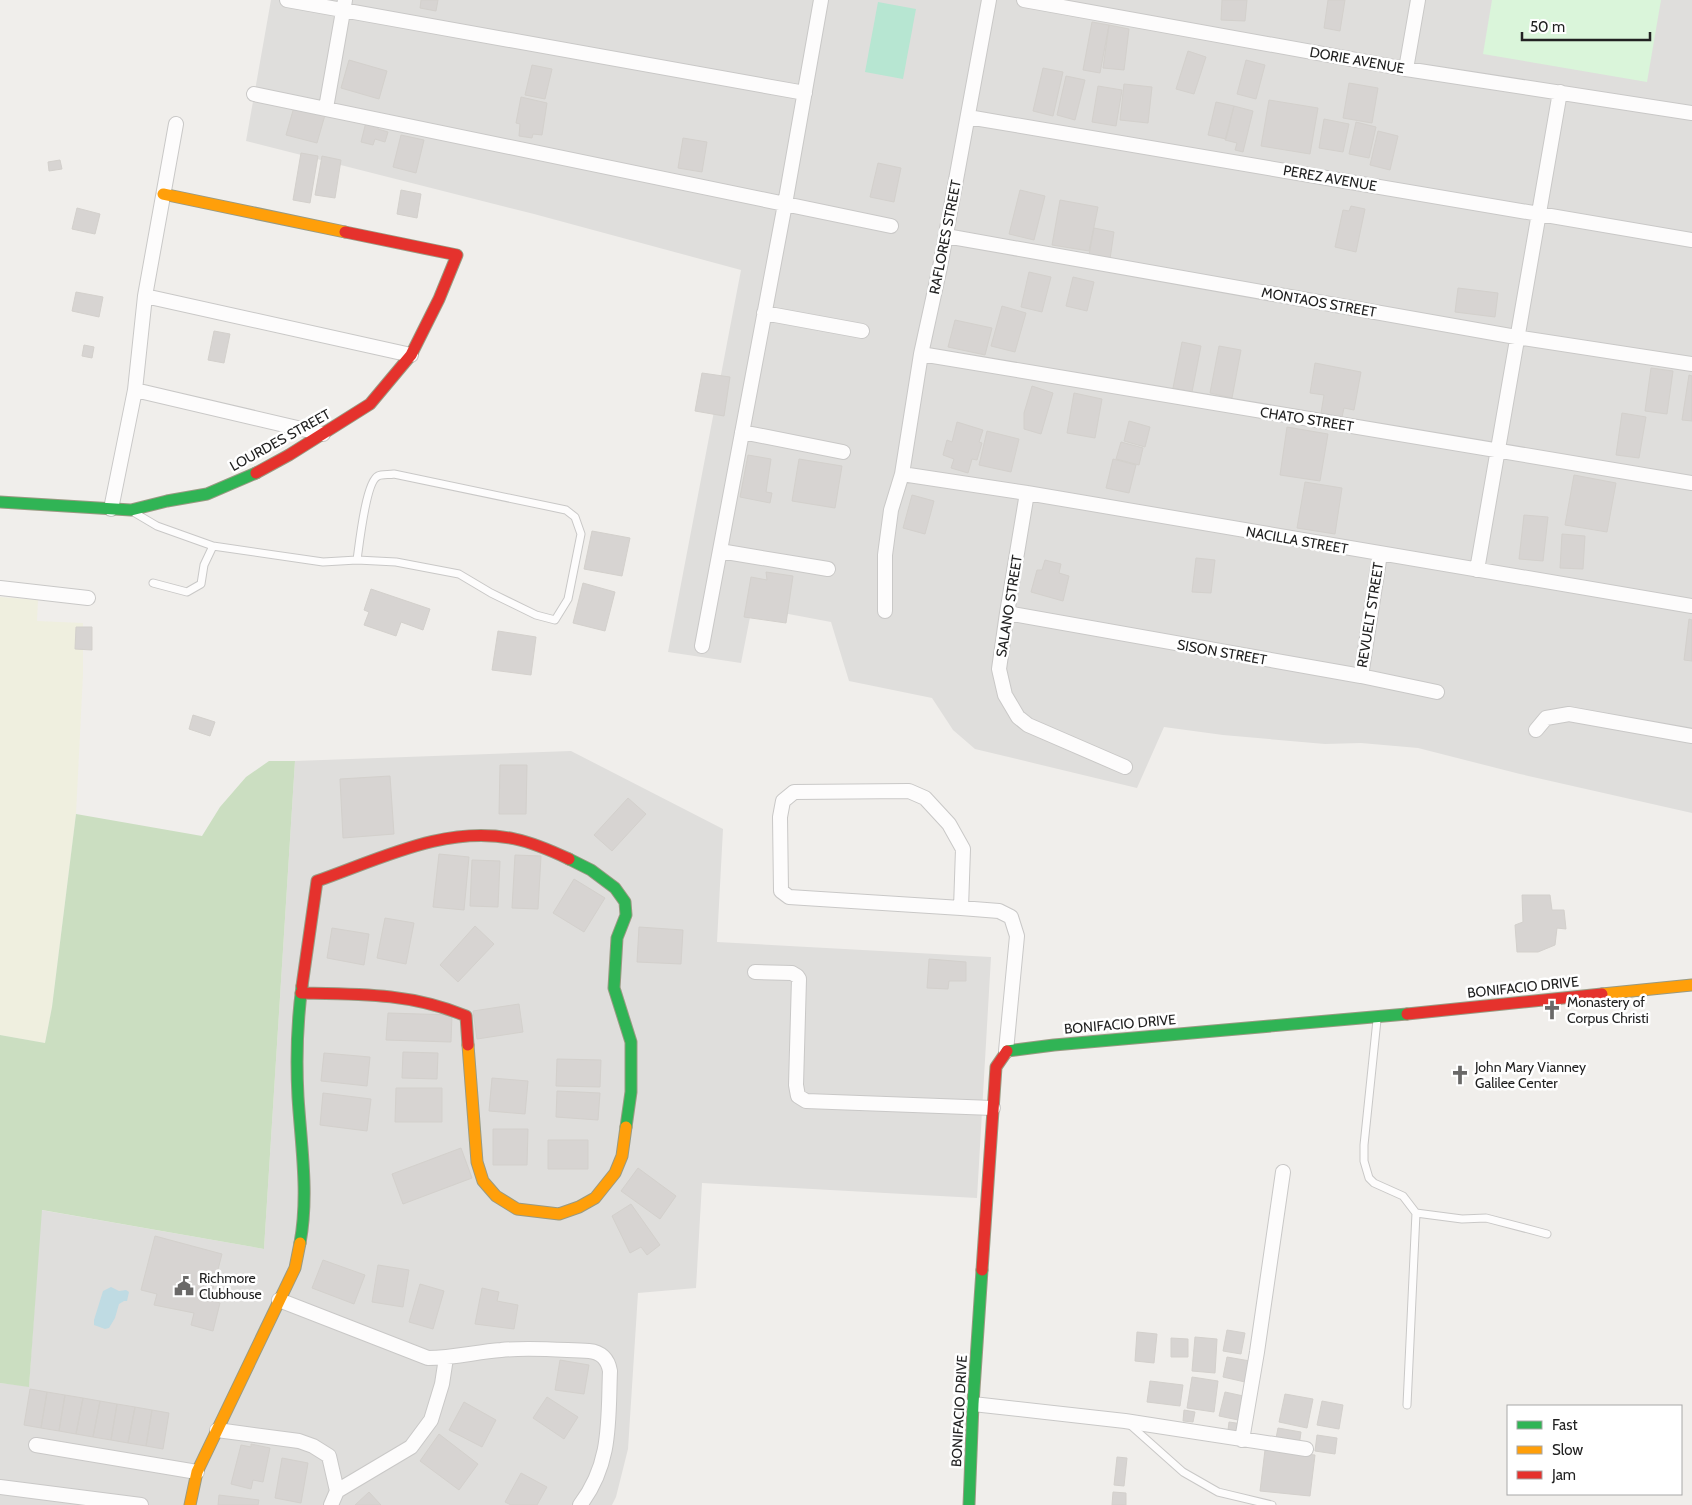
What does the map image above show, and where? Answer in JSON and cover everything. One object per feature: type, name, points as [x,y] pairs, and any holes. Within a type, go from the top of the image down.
[{"type":"street","points":[[287,0],[344,5],[804,94]]},
{"type":"street","points":[[702,646],[785,204],[821,0]]},
{"type":"street","name":"RAFLORES STREET","points":[[884,611],[885,555],[891,510],[902,474],[921,354],[946,236],[989,0]]},
{"type":"street","name":"DORIE AVENUE","points":[[1024,0],[1406,69],[1692,113]]},
{"type":"street","points":[[1406,69],[1418,0]]},
{"type":"street","points":[[326,108],[344,5]]},
{"type":"street","points":[[1477,570],[1560,92]]},
{"type":"street","points":[[254,94],[891,226]]},
{"type":"street","name":"PEREZ AVENUE","points":[[968,117],[1692,240]]},
{"type":"street","points":[[111,509],[135,390],[145,296],[176,124]]},
{"type":"street","name":"LOURDES STREET","points":[[0,502],[130,510],[207,494],[248,478],[370,404],[411,355],[439,299],[457,255],[163,194]]},
{"type":"street","name":"MONTAOS STREET","points":[[946,236],[1516,337],[1692,364]]},
{"type":"street","points":[[145,296],[411,355]]},
{"type":"street","points":[[764,313],[862,331]]},
{"type":"street","name":"CHATO STREET","points":[[921,354],[1692,484]]},
{"type":"street","points":[[135,390],[323,434]]},
{"type":"street","points":[[742,432],[843,452]]},
{"type":"street","name":"NACILLA STREET","points":[[902,474],[1027,493],[1692,606]]},
{"type":"street","name":"SALANO STREET","points":[[1027,493],[999,669],[1005,695],[1018,717],[1028,725],[1125,768]]},
{"type":"street","points":[[720,550],[828,569]]},
{"type":"street","name":"REVUELT STREET","points":[[1361,676],[1380,554]]},
{"type":"street","points":[[0,588],[88,598]]},
{"type":"street","name":"SISON STREET","points":[[1007,614],[1361,676],[1437,692]]},
{"type":"street","points":[[1536,730],[1546,718],[1569,714],[1692,736]]},
{"type":"street","points":[[960,908],[963,849],[949,824],[925,798],[909,791],[794,792],[783,800],[780,817],[781,891],[789,897],[960,908],[999,912],[1011,917],[1017,936],[1006,1051]]},
{"type":"street","points":[[190,1505],[197,1472],[295,1268],[303,1235],[304,1218],[297,1043],[301,994],[317,881],[421,844],[452,837],[479,836],[515,839],[551,851],[591,870],[615,888],[626,902],[626,915],[617,938],[614,988],[631,1042],[631,1092],[622,1156],[615,1173],[595,1198],[559,1214],[517,1209],[496,1196],[483,1181],[477,1162],[466,1016],[434,1003],[374,994],[301,994]]},
{"type":"street","points":[[755,972],[792,973],[799,979],[796,1085],[798,1096],[806,1101],[993,1108]]},
{"type":"street","name":"BONIFACIO DRIVE","points":[[969,1505],[996,1068],[1006,1051],[1054,1044],[1377,1017],[1692,984]]},
{"type":"street","points":[[1242,1440],[1257,1352],[1283,1172]]},
{"type":"street","points":[[279,1300],[428,1358],[446,1358],[473,1352],[533,1349],[594,1351],[604,1356],[610,1371],[608,1442],[600,1472],[580,1505]]},
{"type":"street","points":[[337,1490],[411,1448],[432,1420],[442,1384],[446,1358]]},
{"type":"street","points":[[974,1404],[1125,1420],[1306,1449]]},
{"type":"street","points":[[217,1430],[299,1441],[313,1446],[329,1456],[337,1490],[331,1505]]},
{"type":"street","points":[[36,1445],[197,1472]]},
{"type":"street","points":[[0,1487],[141,1505]]},
{"type":"lane","points":[[130,510],[157,526],[213,546],[323,562],[357,560],[396,562],[459,574],[536,615],[555,620],[568,599],[581,534],[575,517],[566,510],[394,474],[378,475],[373,480],[366,501],[357,560]]},
{"type":"lane","points":[[153,583],[187,592],[201,584],[204,565],[213,546]]},
{"type":"lane","points":[[1377,1017],[1364,1161],[1369,1178],[1374,1183],[1403,1196],[1416,1213],[1407,1405]]},
{"type":"lane","points":[[1416,1213],[1462,1219],[1486,1218],[1547,1234]]},
{"type":"lane","points":[[1125,1420],[1183,1472],[1218,1492],[1272,1505]]},
{"type":"shaded area","points":[[271,0],[1692,0],[1692,813],[1520,774],[1418,748],[1361,743],[1325,744],[1223,735],[1164,727],[1137,788],[975,749],[953,730],[932,698],[849,681],[831,622],[752,607],[741,663],[668,652],[741,270],[534,214],[246,141]]},
{"type":"shaded area","points":[[571,751],[723,829],[717,942],[991,957],[977,1198],[702,1183],[696,1288],[638,1293],[628,1449],[616,1497],[612,1505],[0,1505],[0,1383],[29,1386],[41,1210],[264,1249],[295,761]]},
{"type":"green space","points":[[1492,0],[1661,0],[1647,82],[1483,54]]},
{"type":"green space","points":[[878,2],[916,9],[903,79],[865,72]]},
{"type":"green space","points":[[0,597],[38,600],[37,621],[83,623],[83,674],[76,814],[52,1007],[45,1043],[0,1035]]},
{"type":"green space","points":[[269,761],[295,761],[264,1249],[42,1210],[29,1387],[0,1383],[0,1035],[45,1043],[52,1007],[76,814],[202,836],[220,807],[246,777]]},
{"type":"water","points":[[111,1287],[119,1291],[126,1290],[129,1292],[127,1301],[119,1304],[115,1318],[109,1328],[105,1329],[94,1325],[94,1320],[103,1291]]},
{"type":"building","points":[[421,0],[438,0],[436,11],[420,8]]},
{"type":"building","points":[[1222,0],[1247,0],[1245,21],[1221,20]]},
{"type":"building","points":[[1328,0],[1345,0],[1340,31],[1324,28]]},
{"type":"building","points":[[1092,22],[1109,25],[1100,73],[1083,70]]},
{"type":"building","points":[[1109,25],[1129,29],[1124,70],[1103,68]]},
{"type":"building","points":[[1188,51],[1206,57],[1194,94],[1176,89]]},
{"type":"building","points":[[349,60],[387,71],[379,99],[341,88]]},
{"type":"building","points":[[1246,60],[1265,65],[1256,99],[1237,94]]},
{"type":"building","points":[[532,65],[552,69],[545,99],[525,95]]},
{"type":"building","points":[[1043,68],[1063,72],[1053,116],[1033,111]]},
{"type":"building","points":[[1066,76],[1085,80],[1075,120],[1057,115]]},
{"type":"building","points":[[1349,83],[1378,88],[1372,123],[1343,118]]},
{"type":"building","points":[[1124,84],[1152,87],[1148,123],[1120,120]]},
{"type":"building","points":[[1098,86],[1122,90],[1116,126],[1092,122]]},
{"type":"building","points":[[521,97],[547,103],[542,135],[533,134],[532,138],[519,136],[520,124],[516,123]]},
{"type":"building","points":[[1269,100],[1318,108],[1310,154],[1261,146]]},
{"type":"building","points":[[1216,102],[1234,106],[1226,139],[1208,135]]},
{"type":"building","points":[[1234,106],[1253,111],[1243,152],[1235,150],[1237,143],[1225,140]]},
{"type":"building","points":[[294,107],[325,115],[317,143],[286,135]]},
{"type":"building","points":[[1324,119],[1349,124],[1343,152],[1319,148]]},
{"type":"building","points":[[366,122],[378,125],[378,129],[388,132],[385,142],[375,139],[373,145],[361,142]]},
{"type":"building","points":[[1356,122],[1376,127],[1369,158],[1349,154]]},
{"type":"building","points":[[1378,131],[1398,136],[1390,170],[1370,165]]},
{"type":"building","points":[[401,135],[424,140],[416,173],[393,167]]},
{"type":"building","points":[[683,138],[707,142],[702,172],[678,168]]},
{"type":"building","points":[[301,153],[318,156],[310,203],[293,200]]},
{"type":"building","points":[[322,156],[341,160],[335,198],[315,195]]},
{"type":"building","points":[[60,160],[62,169],[49,171],[48,162]]},
{"type":"building","points":[[878,163],[901,168],[894,202],[870,197]]},
{"type":"building","points":[[401,190],[421,194],[417,218],[397,214]]},
{"type":"building","points":[[1020,190],[1045,196],[1034,240],[1009,234]]},
{"type":"building","points":[[1060,200],[1098,207],[1089,251],[1052,245]]},
{"type":"building","points":[[1351,206],[1365,209],[1356,252],[1335,247],[1343,210],[1349,211]]},
{"type":"building","points":[[77,208],[100,214],[95,234],[72,229]]},
{"type":"building","points":[[1094,228],[1114,232],[1110,259],[1089,255]]},
{"type":"building","points":[[1029,272],[1051,277],[1042,312],[1021,307]]},
{"type":"building","points":[[1073,277],[1094,282],[1087,311],[1066,306]]},
{"type":"building","points":[[1458,288],[1498,293],[1495,317],[1455,312]]},
{"type":"building","points":[[76,292],[103,297],[99,317],[72,311]]},
{"type":"building","points":[[1002,306],[1026,313],[1015,352],[991,346]]},
{"type":"building","points":[[955,320],[992,328],[985,355],[948,347]]},
{"type":"building","points":[[214,331],[230,334],[224,363],[208,360]]},
{"type":"building","points":[[1182,342],[1201,346],[1192,392],[1173,388]]},
{"type":"building","points":[[84,345],[94,347],[92,358],[82,356]]},
{"type":"building","points":[[1219,346],[1241,350],[1232,398],[1210,393]]},
{"type":"building","points":[[1315,363],[1361,372],[1354,410],[1344,408],[1342,417],[1321,413],[1324,395],[1310,393]]},
{"type":"building","points":[[1651,368],[1673,371],[1667,414],[1645,411]]},
{"type":"building","points":[[702,373],[730,377],[724,416],[695,411]]},
{"type":"building","points":[[1689,375],[1692,376],[1692,421],[1682,420]]},
{"type":"building","points":[[1032,386],[1053,393],[1041,434],[1024,429],[1024,413]]},
{"type":"building","points":[[1074,393],[1102,399],[1095,438],[1067,433]]},
{"type":"building","points":[[1622,413],[1646,417],[1639,458],[1616,455]]},
{"type":"building","points":[[1129,421],[1150,427],[1145,447],[1124,441]]},
{"type":"building","points":[[957,422],[983,430],[979,442],[982,443],[977,460],[972,459],[968,473],[951,468],[954,459],[943,455],[947,440],[952,442]]},
{"type":"building","points":[[1287,427],[1328,434],[1320,481],[1280,475]]},
{"type":"building","points":[[987,431],[1019,439],[1011,472],[979,465]]},
{"type":"building","points":[[1121,442],[1143,448],[1139,465],[1116,459]]},
{"type":"building","points":[[748,455],[771,459],[766,492],[772,493],[770,503],[740,497]]},
{"type":"building","points":[[799,459],[842,466],[835,508],[792,501]]},
{"type":"building","points":[[1113,459],[1136,465],[1129,493],[1106,488]]},
{"type":"building","points":[[1574,475],[1616,483],[1607,532],[1565,525]]},
{"type":"building","points":[[1305,482],[1342,488],[1335,534],[1297,528]]},
{"type":"building","points":[[912,495],[934,501],[925,534],[903,528]]},
{"type":"building","points":[[1524,515],[1548,517],[1543,561],[1519,559]]},
{"type":"building","points":[[592,531],[630,538],[622,576],[584,569]]},
{"type":"building","points":[[1562,534],[1585,536],[1583,569],[1560,568]]},
{"type":"building","points":[[1196,558],[1215,560],[1211,593],[1192,592]]},
{"type":"building","points":[[1045,560],[1061,564],[1059,573],[1069,576],[1063,601],[1031,592],[1037,570],[1042,570]]},
{"type":"building","points":[[766,572],[793,576],[786,623],[744,617],[751,577],[767,580]]},
{"type":"building","points":[[583,583],[615,592],[605,631],[573,623]]},
{"type":"building","points":[[371,589],[430,609],[423,630],[401,622],[396,636],[364,625],[369,612],[364,610]]},
{"type":"building","points":[[1689,619],[1692,620],[1692,661],[1684,660]]},
{"type":"building","points":[[76,627],[92,627],[92,650],[75,649]]},
{"type":"building","points":[[498,631],[536,637],[531,675],[492,670]]},
{"type":"building","points":[[193,715],[215,722],[210,736],[189,729]]},
{"type":"building","points":[[500,765],[527,765],[526,814],[499,814]]},
{"type":"building","points":[[390,776],[394,834],[343,838],[340,779]]},
{"type":"building","points":[[628,798],[646,814],[612,851],[594,835]]},
{"type":"building","points":[[439,854],[469,857],[464,910],[433,907]]},
{"type":"building","points":[[515,855],[541,856],[538,909],[512,908]]},
{"type":"building","points":[[472,860],[500,861],[498,907],[470,906]]},
{"type":"building","points":[[574,879],[605,898],[584,932],[553,913]]},
{"type":"building","points":[[1522,895],[1550,895],[1552,910],[1564,910],[1566,929],[1557,928],[1555,945],[1538,952],[1517,952],[1515,925],[1523,922]]},
{"type":"building","points":[[385,918],[414,923],[406,964],[377,958]]},
{"type":"building","points":[[475,926],[494,944],[458,982],[440,965]]},
{"type":"building","points":[[639,927],[683,930],[681,964],[637,962]]},
{"type":"building","points":[[332,928],[369,934],[364,965],[327,958]]},
{"type":"building","points":[[929,959],[966,962],[966,981],[949,981],[948,989],[927,988]]},
{"type":"building","points":[[519,1004],[523,1032],[477,1039],[473,1011]]},
{"type":"building","points":[[388,1013],[452,1015],[451,1042],[386,1040]]},
{"type":"building","points":[[403,1052],[438,1053],[437,1079],[402,1078]]},
{"type":"building","points":[[324,1053],[370,1057],[367,1086],[321,1081]]},
{"type":"building","points":[[557,1059],[601,1060],[600,1087],[556,1086]]},
{"type":"building","points":[[492,1078],[528,1081],[525,1114],[489,1111]]},
{"type":"building","points":[[396,1088],[442,1088],[442,1122],[395,1122]]},
{"type":"building","points":[[557,1091],[600,1093],[598,1120],[556,1117]]},
{"type":"building","points":[[323,1093],[371,1099],[367,1131],[320,1125]]},
{"type":"building","points":[[493,1129],[528,1129],[527,1165],[493,1165]]},
{"type":"building","points":[[548,1140],[588,1140],[588,1169],[548,1169]]},
{"type":"building","points":[[461,1148],[472,1178],[403,1204],[392,1174]]},
{"type":"building","points":[[638,1168],[676,1196],[660,1219],[621,1191]]},
{"type":"building","points":[[631,1204],[660,1245],[647,1255],[641,1247],[630,1253],[612,1216]]},
{"type":"building","points":[[155,1236],[222,1254],[210,1300],[220,1303],[213,1331],[191,1325],[194,1313],[154,1305],[157,1294],[141,1290]]},
{"type":"building","points":[[323,1260],[365,1275],[354,1304],[312,1288]]},
{"type":"building","points":[[378,1265],[409,1270],[403,1307],[372,1302]]},
{"type":"building","points":[[420,1284],[444,1291],[433,1329],[409,1322]]},
{"type":"building","points":[[482,1288],[499,1292],[497,1301],[518,1305],[514,1329],[475,1324]]},
{"type":"building","points":[[1227,1330],[1245,1333],[1241,1354],[1223,1351]]},
{"type":"building","points":[[1137,1332],[1157,1334],[1154,1363],[1135,1361]]},
{"type":"building","points":[[1195,1337],[1217,1339],[1215,1373],[1192,1371]]},
{"type":"building","points":[[1171,1338],[1188,1339],[1188,1357],[1171,1357]]},
{"type":"building","points":[[1227,1357],[1250,1361],[1245,1382],[1223,1377]]},
{"type":"building","points":[[560,1360],[589,1365],[584,1394],[555,1390]]},
{"type":"building","points":[[1192,1377],[1218,1381],[1214,1412],[1187,1408]]},
{"type":"building","points":[[1150,1381],[1183,1385],[1180,1406],[1147,1402]]},
{"type":"building","points":[[30,1389],[47,1392],[41,1428],[24,1425]]},
{"type":"building","points":[[47,1392],[65,1395],[59,1431],[41,1428]]},
{"type":"building","points":[[1225,1392],[1248,1397],[1243,1421],[1219,1416]]},
{"type":"building","points":[[1285,1394],[1313,1399],[1307,1428],[1279,1422]]},
{"type":"building","points":[[65,1395],[83,1398],[76,1434],[59,1431]]},
{"type":"building","points":[[547,1397],[578,1417],[564,1439],[533,1418]]},
{"type":"building","points":[[83,1398],[100,1401],[93,1437],[76,1434]]},
{"type":"building","points":[[100,1401],[117,1404],[111,1440],[93,1437]]},
{"type":"building","points":[[1322,1401],[1343,1405],[1339,1429],[1317,1425]]},
{"type":"building","points":[[464,1402],[496,1420],[482,1447],[449,1430]]},
{"type":"building","points":[[117,1404],[135,1407],[128,1443],[111,1440]]},
{"type":"building","points":[[135,1407],[152,1410],[146,1446],[128,1443]]},
{"type":"building","points":[[152,1410],[169,1413],[163,1449],[146,1446]]},
{"type":"building","points":[[1184,1410],[1195,1412],[1193,1422],[1183,1421]]},
{"type":"building","points":[[1229,1422],[1243,1424],[1241,1433],[1228,1430]]},
{"type":"building","points":[[1278,1428],[1301,1432],[1299,1446],[1275,1443]]},
{"type":"building","points":[[439,1434],[478,1464],[459,1490],[420,1461]]},
{"type":"building","points":[[1317,1435],[1337,1438],[1335,1454],[1315,1451]]},
{"type":"building","points":[[251,1444],[270,1448],[263,1482],[253,1480],[251,1489],[231,1484],[241,1445],[251,1447]]},
{"type":"building","points":[[1265,1450],[1315,1455],[1310,1496],[1260,1491]]},
{"type":"building","points":[[1117,1457],[1127,1458],[1124,1486],[1114,1485]]},
{"type":"building","points":[[282,1458],[308,1463],[301,1503],[275,1498]]},
{"type":"building","points":[[521,1473],[547,1487],[537,1505],[511,1505],[505,1502]]},
{"type":"building","points":[[369,1492],[381,1505],[355,1505]]},
{"type":"building","points":[[1113,1492],[1126,1493],[1126,1505],[1112,1505]]},
{"type":"building","points":[[219,1495],[259,1500],[258,1505],[218,1505]]},
{"type":"traffic: fast","points":[[0,502],[131,510],[207,494],[256,473]]},
{"type":"traffic: fast","points":[[569,859],[591,870],[615,888],[625,902],[626,915],[617,938],[614,988],[631,1042],[631,1092],[626,1127]]},
{"type":"traffic: fast","points":[[300,1243],[303,1225],[304,1188],[297,1055],[302,986]]},
{"type":"traffic: fast","points":[[1007,1051],[1054,1045],[1407,1014]]},
{"type":"traffic: fast","points":[[969,1505],[973,1404],[982,1270]]},
{"type":"traffic: slow","points":[[163,194],[345,232]]},
{"type":"traffic: slow","points":[[1602,994],[1692,985]]},
{"type":"traffic: slow","points":[[468,1045],[477,1162],[483,1181],[496,1196],[517,1209],[559,1214],[579,1207],[595,1198],[615,1173],[622,1156],[626,1127]]},
{"type":"traffic: slow","points":[[190,1505],[197,1472],[295,1268],[300,1243]]},
{"type":"traffic: jam","points":[[256,473],[289,455],[370,404],[411,355],[439,299],[457,255],[345,232]]},
{"type":"traffic: jam","points":[[302,986],[317,881],[414,846],[464,836],[490,836],[515,839],[536,845],[569,859]]},
{"type":"traffic: jam","points":[[301,993],[385,996],[445,1008],[466,1016],[468,1045]]},
{"type":"traffic: jam","points":[[1407,1014],[1602,994]]},
{"type":"traffic: jam","points":[[982,1270],[996,1067],[1007,1051]]},
{"type":"place","name":"Monastery of Corpus Christi","points":[[1552,1010]]},
{"type":"place","name":"John Mary Vianney Galilee Center","points":[[1460,1075]]},
{"type":"place","name":"Richmore Clubhouse","points":[[184,1286]]}]
